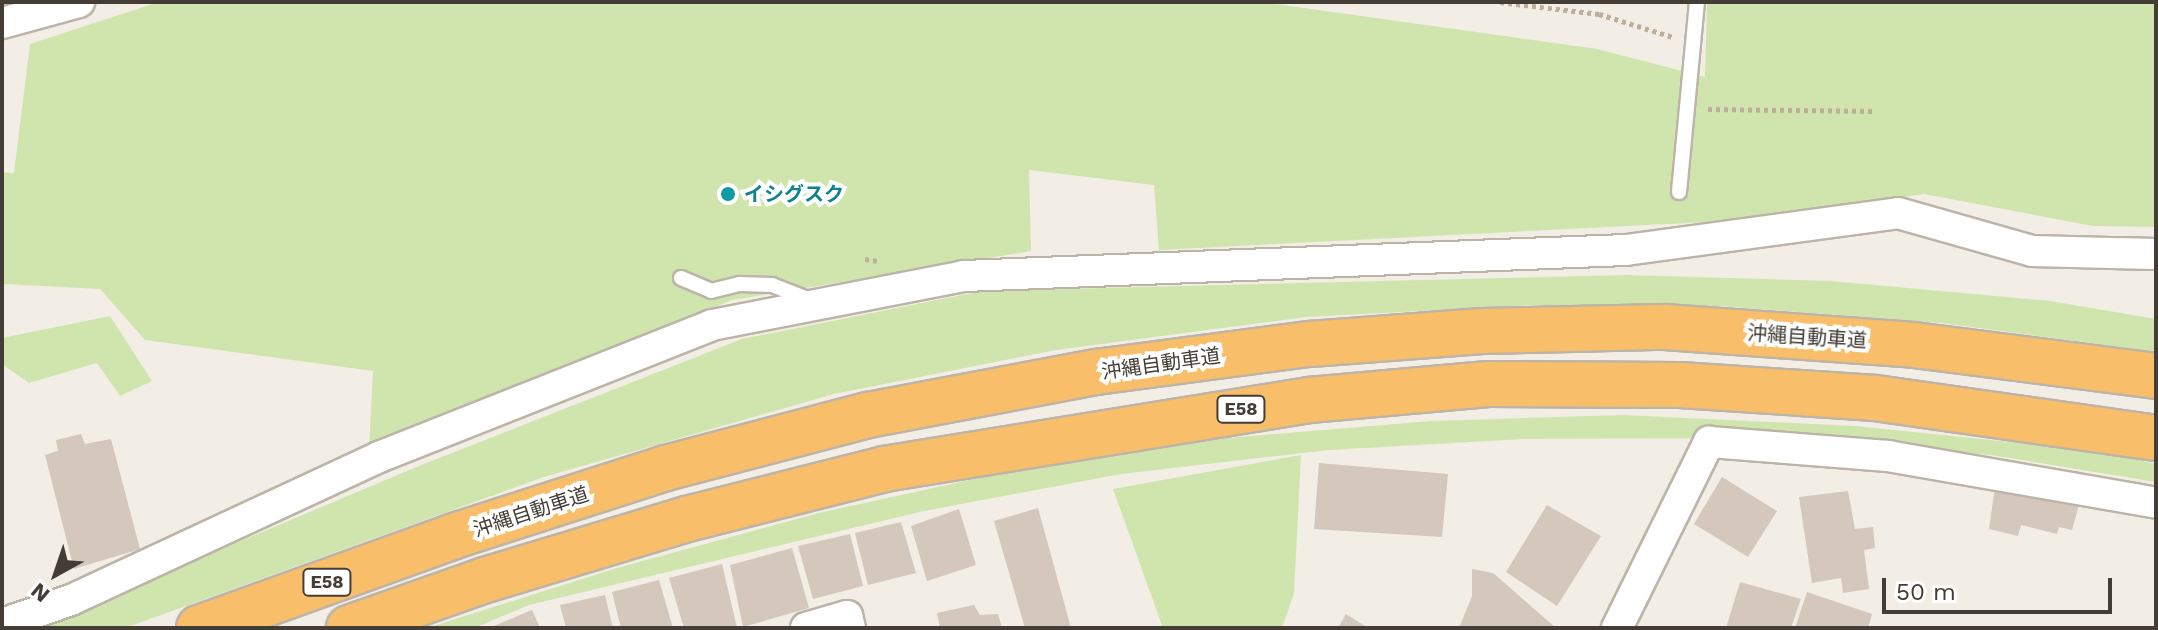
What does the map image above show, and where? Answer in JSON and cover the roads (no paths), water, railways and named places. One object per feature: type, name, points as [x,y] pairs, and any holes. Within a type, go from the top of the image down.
[{"type":"highway","name":"沖縄自動車道","points":[[199,628],[454,536],[666,468],[868,415],[1096,372],[1310,344],[1483,331],[1665,327],[1914,345],[2156,376]]},
{"type":"highway","name":"E58","points":[[349,628],[485,580],[672,523],[884,469],[1309,400],[1488,384],[1680,385],[1875,398],[2156,438]]},
{"type":"street","points":[[2,23],[79,2]]},
{"type":"street","points":[[2,624],[71,600],[379,457],[712,325],[972,275],[1626,250],[1898,213],[2032,251],[2156,254]]},
{"type":"street","points":[[1617,628],[1709,442],[1888,456],[2156,503]]},
{"type":"street","points":[[806,628],[847,616],[850,628]]},
{"type":"lane","points":[[1679,192],[1697,2]]},
{"type":"lane","points":[[681,278],[711,291],[740,284],[772,285],[821,304]]},
{"type":"place","name":"イシグスク","points":[[728,194]]}]
